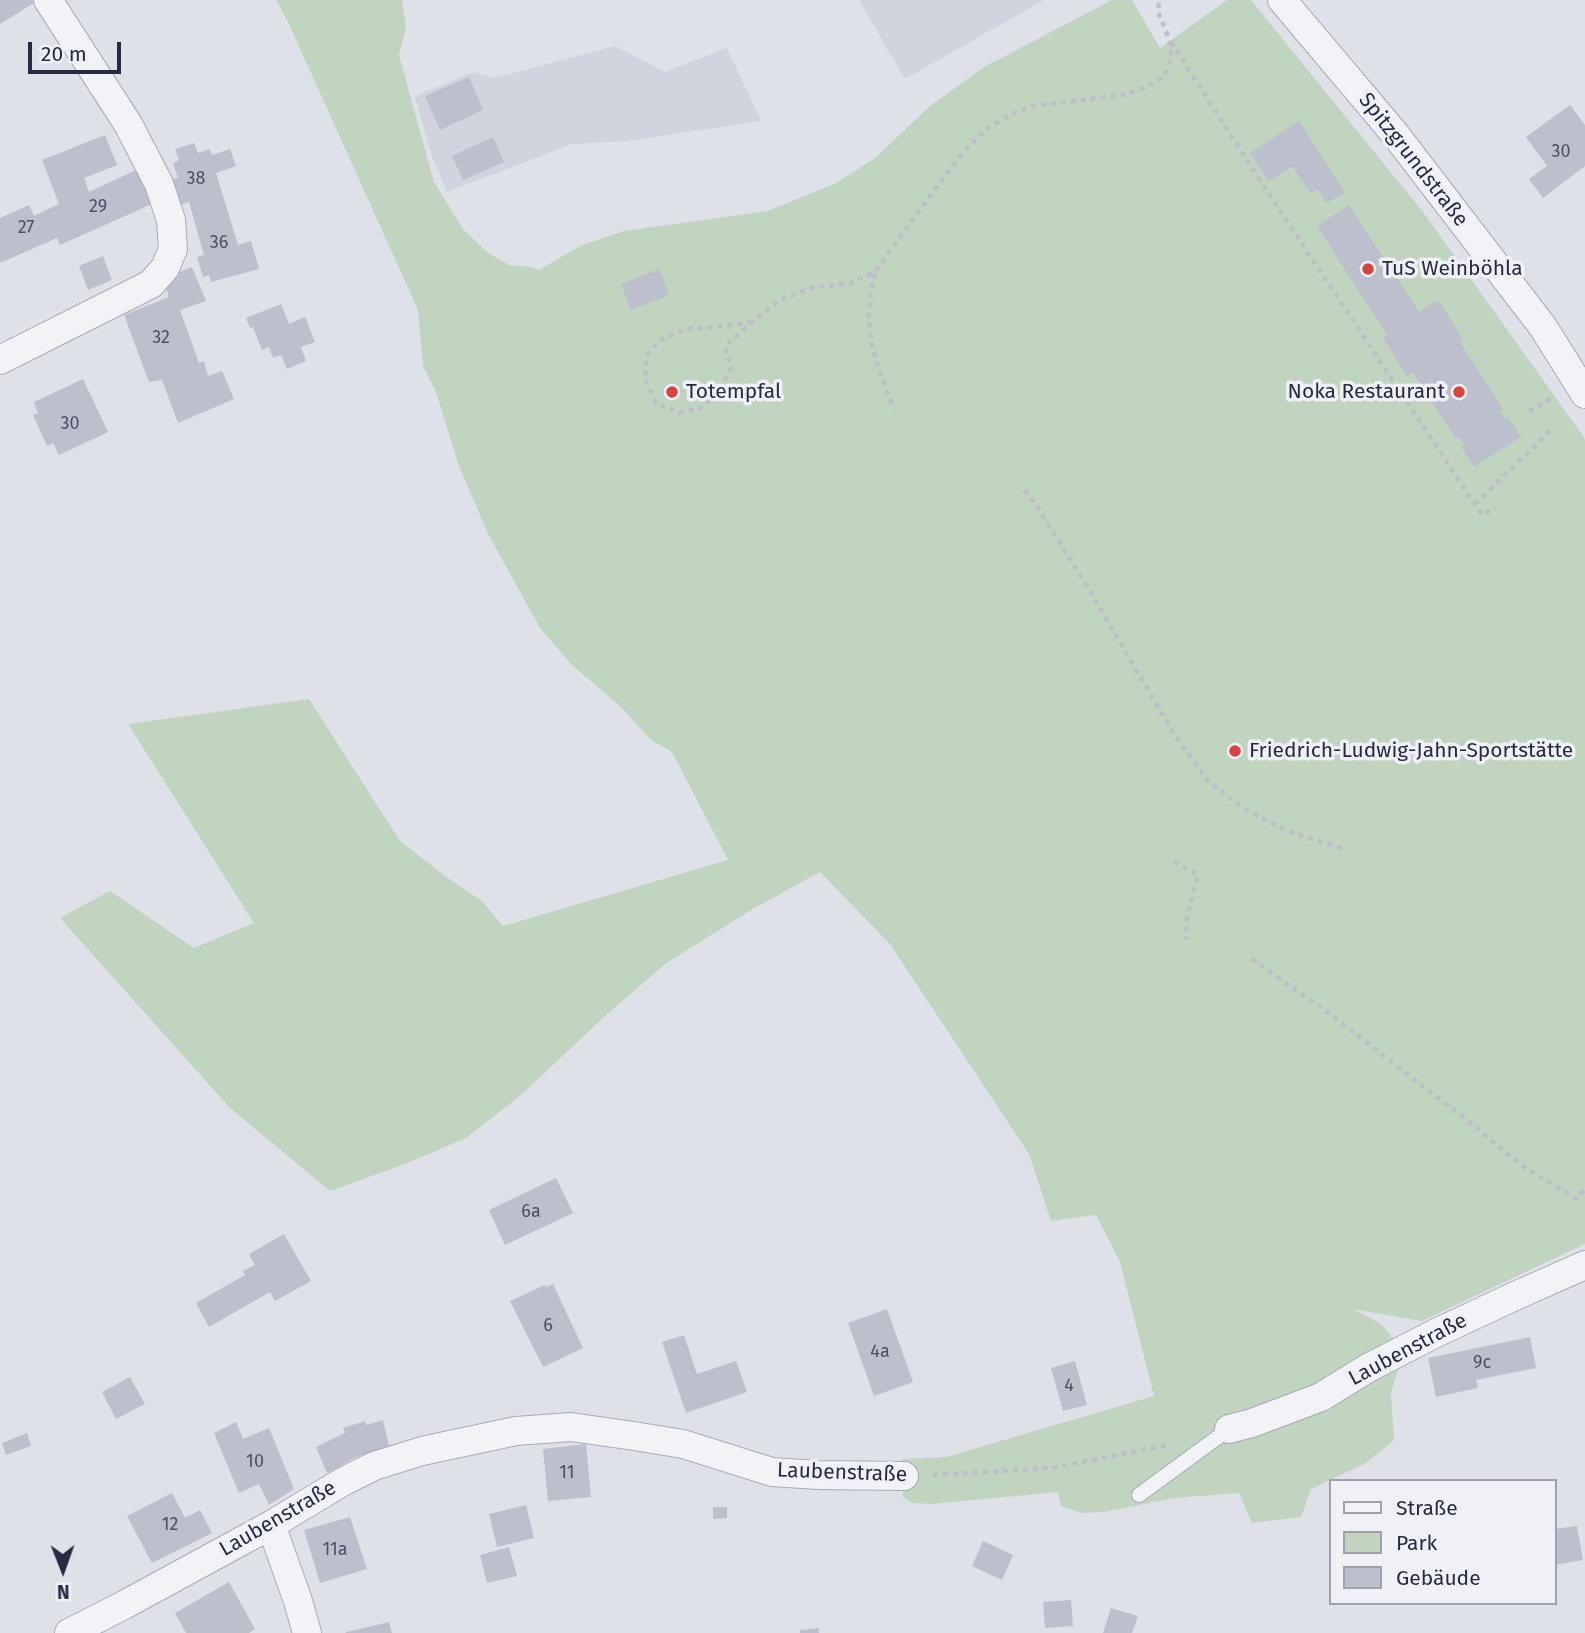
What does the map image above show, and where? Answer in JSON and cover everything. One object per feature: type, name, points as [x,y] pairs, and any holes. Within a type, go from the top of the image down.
[{"type":"street","points":[[0,360],[151,285],[165,268],[173,249],[171,219],[159,184],[128,124],[48,0]]},
{"type":"street","name":"Spitzgrundstraße","points":[[1282,0],[1404,145],[1543,327],[1585,394]]},
{"type":"street","name":"Laubenstraße","points":[[1229,1429],[1321,1397],[1368,1368],[1425,1339],[1585,1265]]},
{"type":"street","name":"Laubenstraße","points":[[69,1633],[271,1525],[344,1480],[374,1466],[422,1451],[516,1431],[571,1427],[634,1436],[683,1444],[772,1472],[904,1476]]},
{"type":"street","points":[[271,1525],[307,1633]]},
{"type":"lane","points":[[1139,1494],[1229,1429]]},
{"type":"path","points":[[1159,0],[1158,12],[1170,41],[1263,186],[1482,516],[1495,508]]},
{"type":"path","points":[[894,409],[876,363],[868,324],[869,294],[875,272],[943,178],[969,146],[991,126],[1012,114],[1034,106],[1122,95],[1144,88],[1163,77],[1171,59],[1170,41]]},
{"type":"path","points":[[752,321],[686,329],[660,340],[647,355],[645,379],[656,403],[679,413],[701,408],[718,395],[731,368],[725,346],[752,321],[780,300],[811,288],[851,283],[875,272]]},
{"type":"path","points":[[1475,504],[1553,428]]},
{"type":"path","points":[[1025,490],[1091,593],[1173,732],[1208,781],[1244,808],[1287,831],[1344,849]]},
{"type":"path","points":[[1174,862],[1198,876],[1187,918],[1186,940]]},
{"type":"path","points":[[1252,959],[1331,1015],[1524,1167],[1577,1199],[1585,1189]]},
{"type":"path","name":"Laubenstraße","points":[[904,1476],[1052,1468],[1172,1443]]},
{"type":"shaded area","points":[[859,0],[1044,0],[905,79]]},
{"type":"shaded area","points":[[615,46],[665,72],[727,48],[761,121],[627,141],[572,144],[447,192],[432,156],[415,96],[474,72],[495,78]]},
{"type":"green space","points":[[276,0],[402,0],[406,28],[399,55],[434,182],[463,229],[487,252],[509,265],[539,270],[580,246],[624,231],[768,211],[836,183],[875,158],[930,106],[984,67],[1112,0],[1132,0],[1160,48],[1227,0],[1251,0],[1423,212],[1583,436],[1585,1244],[1422,1321],[1353,1309],[1381,1324],[1393,1338],[1399,1366],[1391,1393],[1394,1440],[1366,1463],[1311,1489],[1301,1517],[1252,1523],[1239,1493],[1174,1498],[1104,1512],[1081,1513],[1061,1506],[1058,1492],[932,1504],[912,1503],[903,1497],[902,1459],[946,1457],[1154,1396],[1120,1262],[1096,1215],[1051,1221],[1029,1154],[890,944],[820,872],[751,910],[665,964],[521,1095],[466,1138],[330,1191],[230,1108],[60,918],[110,891],[194,948],[254,923],[128,724],[309,699],[400,841],[482,901],[503,926],[728,860],[672,752],[651,740],[622,708],[572,665],[540,628],[488,534],[459,466],[436,392],[423,366],[418,310]]},
{"type":"building","points":[[0,0],[32,0],[34,3],[0,24]]},
{"type":"building","points":[[469,77],[483,110],[440,130],[425,96]]},
{"type":"building","points":[[1570,105],[1585,125],[1585,166],[1543,198],[1529,179],[1547,166],[1526,137]]},
{"type":"building","points":[[1299,121],[1345,192],[1327,203],[1318,189],[1311,194],[1292,166],[1269,181],[1250,153]]},
{"type":"building","points":[[105,135],[117,165],[84,178],[89,192],[136,170],[152,204],[60,245],[57,238],[0,263],[0,218],[29,205],[34,216],[59,204],[42,160]]},
{"type":"building","points":[[493,137],[504,162],[463,180],[452,156]]},
{"type":"building","points":[[194,143],[198,153],[210,149],[212,155],[230,149],[236,166],[216,173],[238,245],[251,241],[259,269],[211,282],[209,275],[203,277],[197,257],[204,255],[189,202],[180,205],[171,180],[178,178],[173,163],[179,160],[175,149]]},
{"type":"building","name":"Noka Restaurant","points":[[1349,205],[1419,312],[1438,300],[1463,339],[1460,342],[1503,409],[1500,411],[1506,419],[1508,417],[1521,437],[1474,467],[1461,447],[1464,444],[1459,437],[1456,439],[1412,372],[1407,376],[1383,338],[1387,335],[1317,226]]},
{"type":"building","points":[[103,256],[112,280],[88,290],[79,266]]},
{"type":"building","points":[[192,267],[206,301],[180,310],[199,363],[204,361],[208,376],[222,371],[234,399],[178,423],[162,380],[149,382],[124,315],[169,297],[163,279]]},
{"type":"building","points":[[659,269],[669,295],[631,310],[621,284]]},
{"type":"building","points":[[281,304],[289,324],[305,317],[315,342],[301,347],[306,361],[287,369],[281,355],[273,358],[269,347],[262,350],[253,327],[250,328],[246,318]]},
{"type":"building","points":[[83,379],[108,432],[59,455],[53,443],[47,446],[33,415],[38,413],[34,402]]},
{"type":"building","points":[[556,1178],[573,1213],[505,1245],[489,1210]]},
{"type":"building","points":[[284,1234],[311,1281],[275,1301],[270,1292],[209,1327],[196,1303],[245,1275],[243,1271],[255,1265],[249,1254]]},
{"type":"building","points":[[553,1284],[583,1348],[543,1367],[510,1301]]},
{"type":"building","points":[[887,1309],[913,1382],[874,1396],[848,1323]]},
{"type":"building","points":[[684,1335],[697,1374],[736,1361],[747,1392],[686,1413],[662,1342]]},
{"type":"building","points":[[1530,1337],[1536,1368],[1476,1380],[1478,1388],[1436,1397],[1428,1358]]},
{"type":"building","points":[[1075,1361],[1087,1405],[1063,1411],[1051,1368]]},
{"type":"building","points":[[130,1377],[145,1404],[116,1419],[102,1392]]},
{"type":"building","points":[[383,1420],[389,1446],[356,1457],[327,1473],[316,1447],[345,1433],[343,1428],[365,1421],[366,1425]]},
{"type":"building","points":[[236,1422],[243,1439],[269,1428],[294,1489],[269,1505],[259,1484],[239,1493],[214,1433]]},
{"type":"building","points":[[27,1433],[31,1446],[6,1455],[2,1443]]},
{"type":"building","points":[[586,1444],[591,1497],[548,1501],[543,1449]]},
{"type":"building","points":[[172,1493],[185,1518],[200,1510],[212,1533],[152,1563],[127,1516]]},
{"type":"building","points":[[526,1505],[534,1538],[497,1547],[489,1514]]},
{"type":"building","points":[[713,1507],[727,1507],[727,1518],[713,1519]]},
{"type":"building","points":[[350,1517],[367,1569],[320,1583],[304,1530]]},
{"type":"building","points":[[1577,1526],[1583,1560],[1557,1565],[1557,1529]]},
{"type":"building","points":[[983,1541],[1013,1555],[1002,1580],[972,1566]]},
{"type":"building","points":[[509,1547],[517,1576],[487,1583],[480,1555]]},
{"type":"building","points":[[229,1582],[255,1629],[249,1633],[186,1633],[175,1613]]},
{"type":"building","points":[[1071,1600],[1073,1626],[1045,1628],[1043,1602]]},
{"type":"building","points":[[1111,1608],[1138,1616],[1132,1633],[1103,1633]]},
{"type":"building","points":[[389,1622],[392,1633],[346,1633],[346,1632]]},
{"type":"building","points":[[819,1628],[819,1633],[800,1633],[800,1630]]},
{"type":"place","name":"TuS Weinböhla","points":[[1368,269]]},
{"type":"place","name":"Totempfal","points":[[672,392]]},
{"type":"place","name":"Noka Restaurant","points":[[1459,392]]},
{"type":"place","name":"Friedrich-Ludwig-Jahn-Sportstätte","points":[[1235,751]]}]
